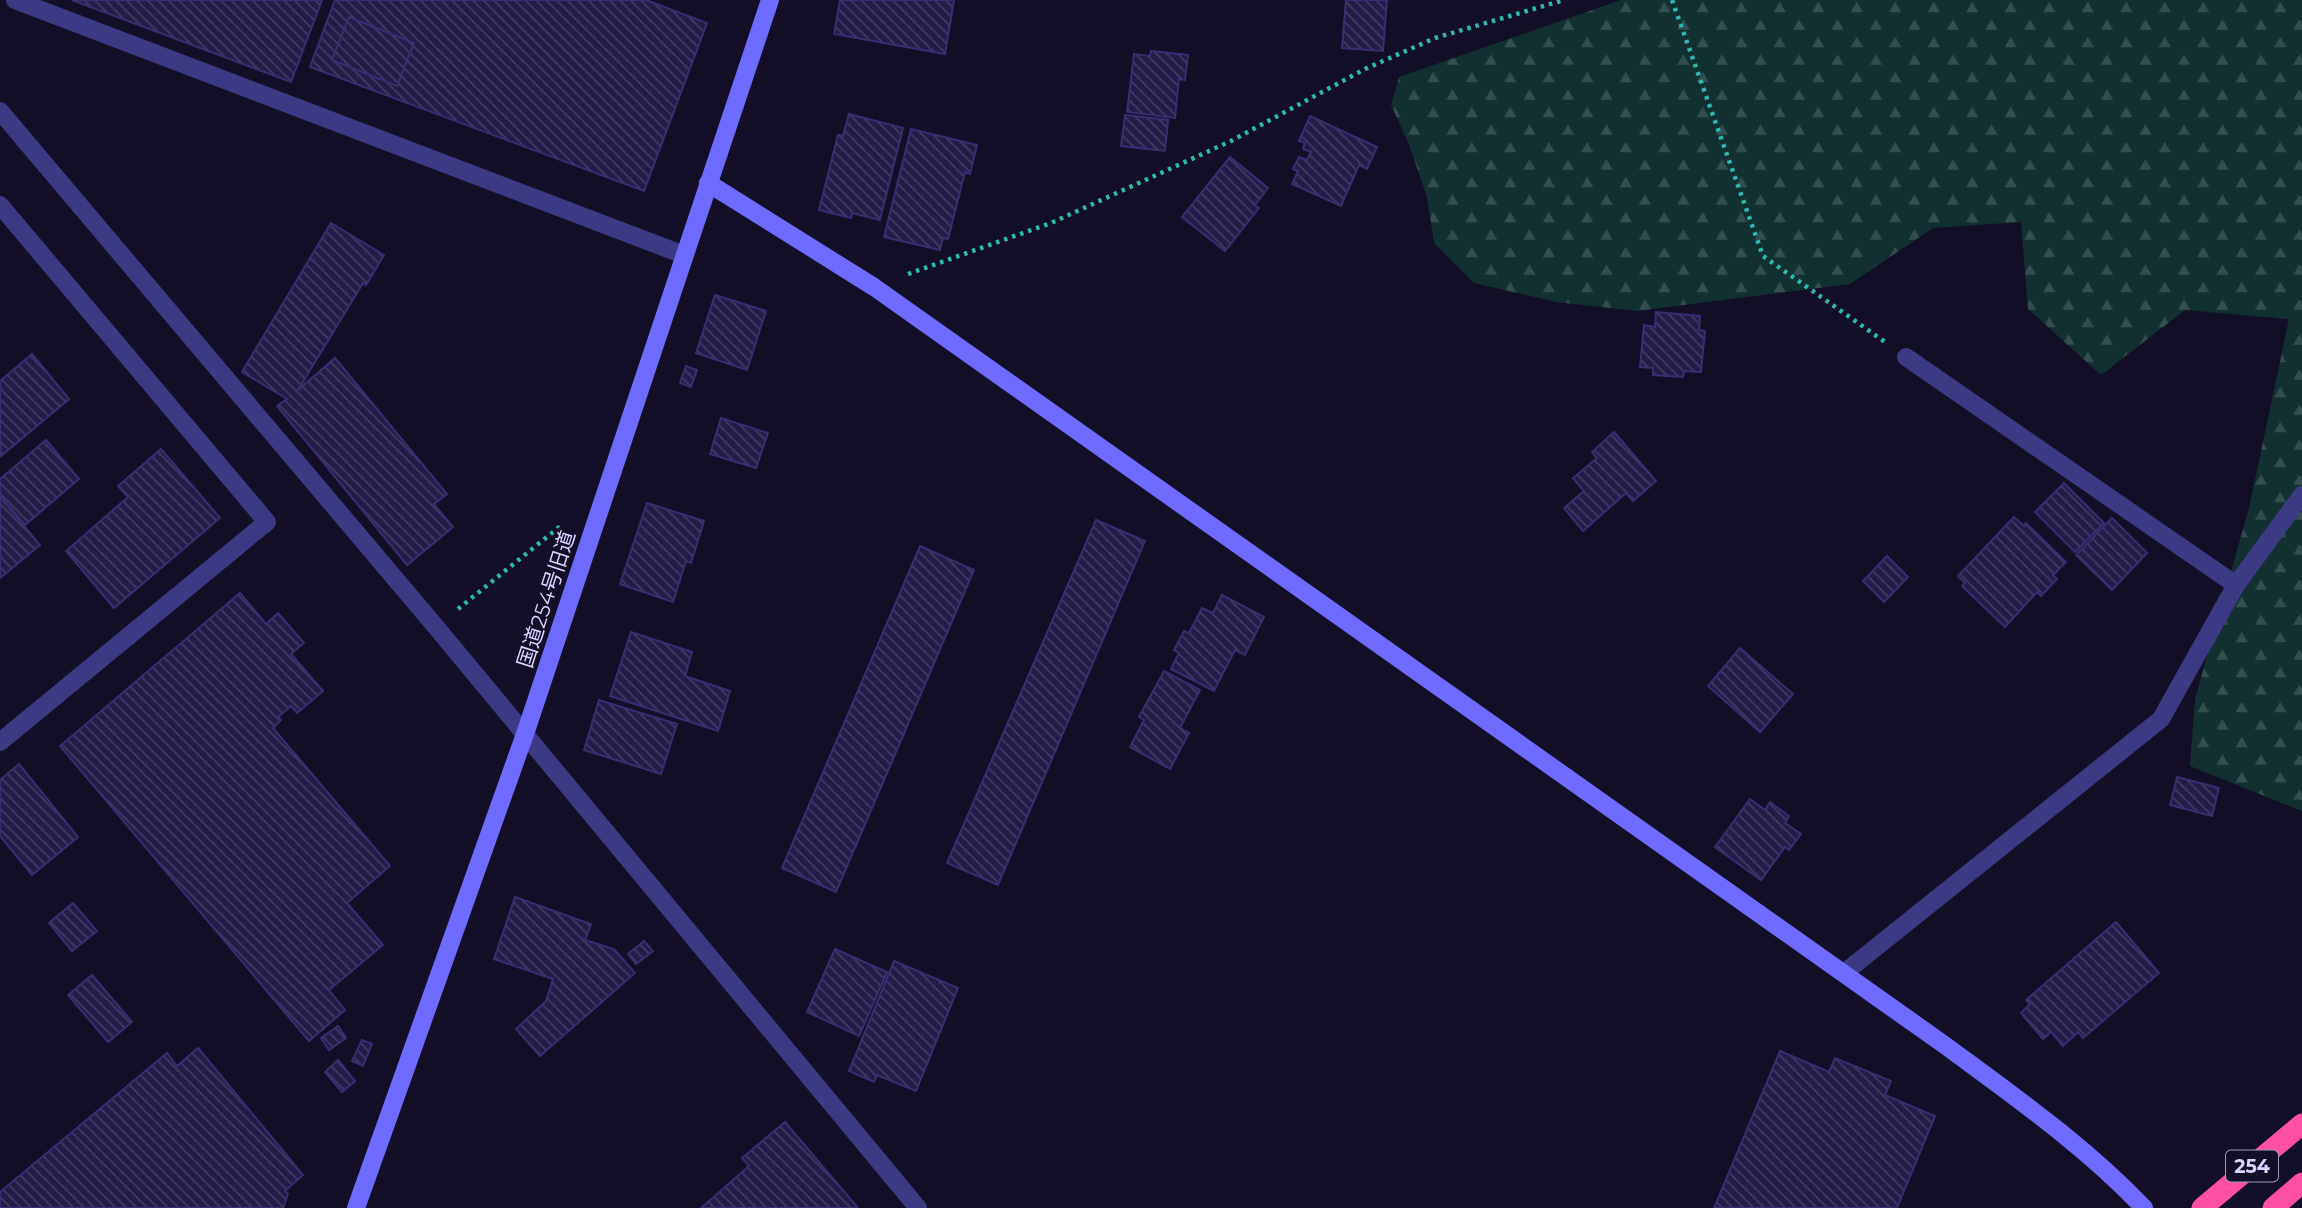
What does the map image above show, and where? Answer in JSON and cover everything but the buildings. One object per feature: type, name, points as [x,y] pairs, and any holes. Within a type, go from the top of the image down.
[{"type":"highway","name":"254","points":[[2202,1208],[2302,1124]]},
{"type":"highway","name":"254","points":[[2273,1208],[2302,1183]]},
{"type":"street","points":[[15,0],[684,255]]},
{"type":"street","name":"国道254号旧道","points":[[356,1208],[525,734],[770,0]]},
{"type":"street","points":[[0,110],[436,627],[918,1208]]},
{"type":"street","points":[[708,183],[874,287],[1844,973],[2049,1122],[2114,1177],[2144,1208]]},
{"type":"street","points":[[0,205],[267,522],[0,742]]},
{"type":"street","points":[[1906,357],[2236,585]]},
{"type":"street","points":[[1844,973],[2161,719],[2236,585],[2302,495]]},
{"type":"path","points":[[874,287],[1051,223],[1231,141],[1365,69],[1435,38],[1564,0]]},
{"type":"path","points":[[1672,0],[1763,256],[1906,357]]},
{"type":"path","points":[[436,627],[605,491]]},
{"type":"green space","points":[[1621,0],[2302,0],[2302,811],[2190,766],[2195,699],[2249,508],[2289,319],[2185,310],[2101,375],[2028,309],[2021,222],[1933,228],[1850,284],[1637,311],[1556,302],[1474,283],[1434,243],[1427,197],[1408,142],[1391,105],[1399,77]]}]
